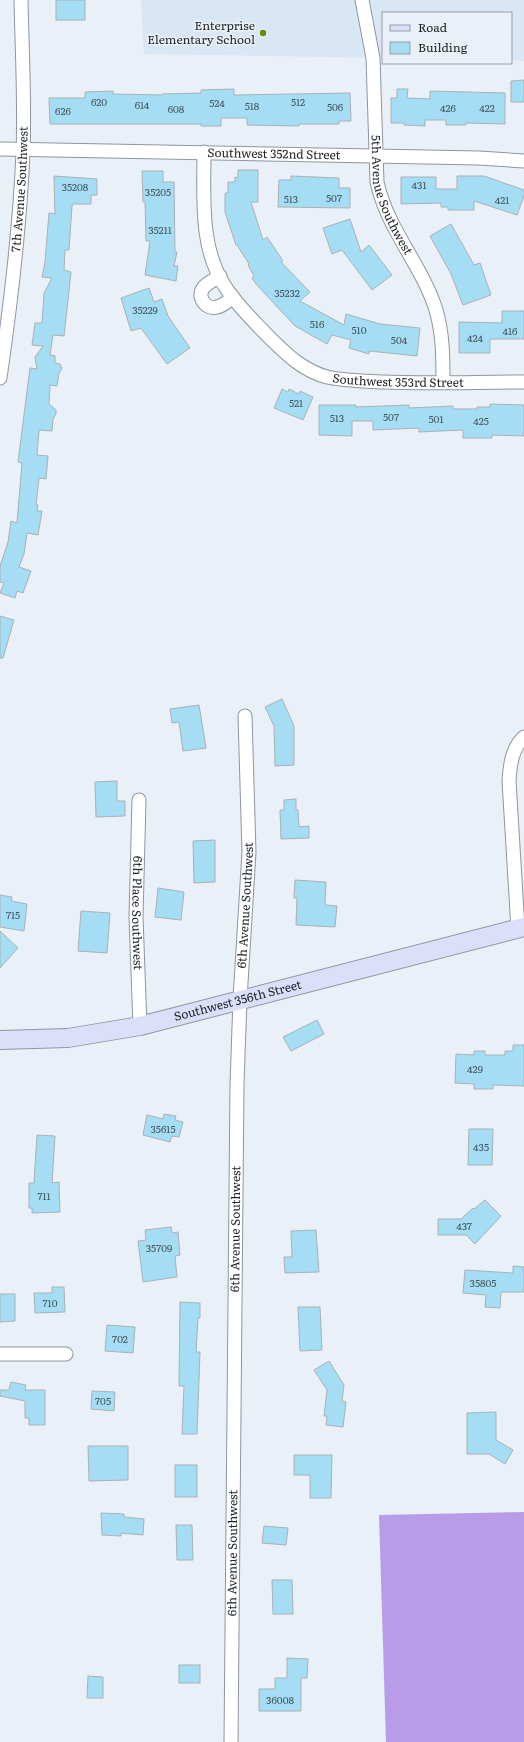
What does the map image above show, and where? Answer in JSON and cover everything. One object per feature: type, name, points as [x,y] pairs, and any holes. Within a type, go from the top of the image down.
[{"type":"main road","name":"Southwest 356th Street","points":[[0,1040],[68,1038],[140,1026],[240,999],[521,928]]},
{"type":"street","name":"7th Avenue Southwest","points":[[0,378],[3,343],[16,255],[23,150],[21,0]]},
{"type":"street","name":"5th Avenue Southwest","points":[[362,0],[373,65],[377,182],[385,209],[397,235],[426,287],[436,309],[442,336],[444,382]]},
{"type":"street","name":"Southwest 352nd Street","points":[[0,150],[204,152],[479,158],[524,161]]},
{"type":"street","points":[[204,152],[204,208],[206,233],[210,251],[220,276],[233,297],[217,307],[212,308],[201,299],[202,289],[205,285],[220,276]]},
{"type":"street","name":"Southwest 353rd Street","points":[[233,297],[255,324],[294,361],[310,370],[326,376],[344,380],[524,382]]},
{"type":"street","name":"6th Avenue Southwest","points":[[231,1742],[236,1174],[240,999],[249,852],[245,716]]},
{"type":"street","points":[[521,928],[509,781],[510,765],[514,751],[524,737]]},
{"type":"street","name":"6th Place Southwest","points":[[139,800],[136,917],[140,1026]]},
{"type":"street","points":[[0,1354],[66,1354]]},
{"type":"shaded area","name":"Enterprise Elementary School","points":[[141,0],[524,0],[524,61],[512,60],[512,12],[382,12],[382,58],[144,54]]},
{"type":"shaded area","points":[[524,1512],[524,1742],[386,1742],[379,1515]]},
{"type":"building","points":[[56,0],[85,0],[85,20],[56,20]]},
{"type":"building","points":[[524,80],[524,102],[511,102],[511,81]]},
{"type":"building","points":[[234,89],[234,95],[350,93],[351,121],[339,121],[339,124],[299,124],[299,126],[247,125],[247,118],[221,118],[221,126],[201,126],[201,124],[50,124],[49,98],[85,98],[85,92],[113,91],[113,94],[162,95],[201,93],[201,90]]},
{"type":"building","points":[[397,89],[408,89],[407,98],[430,99],[430,91],[505,93],[505,124],[466,123],[466,125],[446,125],[446,120],[425,120],[425,126],[391,123],[391,98],[397,98]]},
{"type":"building","points":[[238,170],[258,170],[258,202],[251,202],[263,240],[267,237],[283,261],[281,262],[310,292],[300,301],[344,325],[346,314],[380,324],[420,328],[417,356],[369,351],[369,354],[349,348],[351,340],[332,335],[327,344],[295,326],[256,284],[252,278],[254,276],[248,265],[249,264],[236,245],[225,212],[225,193],[228,193],[228,182],[235,182],[235,177],[238,178]]},
{"type":"building","points":[[142,171],[163,171],[163,182],[174,182],[175,252],[177,252],[174,266],[178,266],[176,281],[145,275],[150,241],[146,241],[145,202],[143,202]]},
{"type":"building","points":[[54,176],[97,179],[97,195],[91,195],[91,204],[74,204],[72,206],[69,250],[65,250],[64,270],[71,272],[64,336],[53,335],[50,355],[55,356],[55,363],[60,364],[62,369],[59,373],[57,386],[50,385],[49,404],[56,410],[56,414],[53,419],[52,431],[39,430],[37,455],[48,456],[46,479],[39,478],[36,505],[38,505],[37,511],[42,511],[38,535],[27,533],[24,554],[19,567],[31,571],[23,593],[17,591],[15,598],[0,593],[4,583],[0,582],[0,566],[8,542],[11,521],[17,523],[22,463],[18,462],[30,368],[37,369],[35,357],[43,346],[32,345],[35,323],[42,323],[44,293],[52,278],[42,277],[45,262],[49,213],[55,214]]},
{"type":"building","points":[[291,176],[339,178],[339,188],[350,188],[350,208],[278,207],[279,180],[291,180]]},
{"type":"building","points":[[457,176],[484,176],[524,190],[524,196],[517,215],[474,201],[474,210],[448,210],[448,207],[441,207],[441,203],[401,204],[401,177],[436,177],[436,189],[457,189]]},
{"type":"building","points":[[350,219],[361,252],[369,245],[392,275],[372,290],[342,250],[332,254],[323,228]]},
{"type":"building","points":[[451,224],[474,265],[480,263],[491,295],[463,305],[451,274],[430,236]]},
{"type":"building","points":[[149,288],[154,302],[162,299],[168,316],[190,348],[167,364],[141,328],[131,331],[121,298]]},
{"type":"building","points":[[502,311],[524,311],[524,339],[490,339],[490,353],[459,353],[459,322],[502,323]]},
{"type":"building","points":[[282,389],[288,392],[289,389],[299,394],[300,391],[313,397],[303,420],[274,408]]},
{"type":"building","points":[[490,404],[524,405],[524,436],[492,435],[492,438],[463,438],[463,430],[419,432],[419,428],[373,430],[373,421],[352,421],[352,436],[319,435],[319,405],[356,405],[356,407],[409,405],[409,408],[453,406],[453,409],[477,409],[477,407],[490,407]]},
{"type":"building","points":[[0,616],[14,620],[3,658],[0,658]]},
{"type":"building","points":[[282,699],[294,726],[294,765],[275,766],[274,726],[265,707]]},
{"type":"building","points":[[199,705],[206,748],[183,751],[179,722],[172,723],[170,709]]},
{"type":"building","points":[[117,781],[117,801],[125,801],[125,816],[96,817],[95,782]]},
{"type":"building","points":[[296,799],[299,827],[309,826],[309,838],[281,839],[280,810],[284,810],[284,800]]},
{"type":"building","points":[[215,840],[215,882],[194,883],[193,841]]},
{"type":"building","points":[[295,880],[326,882],[325,905],[337,906],[335,927],[296,925],[297,898],[294,898]]},
{"type":"building","points":[[158,888],[184,892],[181,920],[155,917]]},
{"type":"building","points":[[0,895],[12,897],[11,901],[27,904],[24,931],[0,927]]},
{"type":"building","points":[[81,911],[110,913],[107,953],[78,951]]},
{"type":"building","points":[[0,931],[18,948],[0,968]]},
{"type":"building","points":[[317,1020],[324,1034],[291,1051],[283,1037]]},
{"type":"building","points":[[513,1045],[524,1045],[524,1086],[493,1085],[493,1089],[474,1089],[474,1084],[455,1083],[456,1054],[474,1055],[474,1051],[485,1051],[485,1055],[505,1055],[505,1051],[513,1051]]},
{"type":"building","points":[[164,1114],[176,1116],[175,1120],[183,1122],[179,1137],[172,1136],[170,1142],[143,1135],[147,1115],[163,1119]]},
{"type":"building","points":[[469,1129],[493,1129],[492,1165],[468,1165]]},
{"type":"building","points":[[37,1135],[55,1136],[52,1183],[59,1182],[60,1212],[32,1213],[32,1208],[29,1208],[29,1183],[34,1183]]},
{"type":"building","points":[[485,1200],[501,1216],[475,1244],[466,1235],[438,1235],[438,1219],[461,1219]]},
{"type":"building","points":[[171,1227],[172,1233],[178,1232],[180,1255],[175,1256],[177,1277],[143,1282],[138,1241],[146,1240],[145,1230]]},
{"type":"building","points":[[316,1230],[319,1272],[285,1273],[284,1257],[292,1257],[291,1231]]},
{"type":"building","points":[[513,1266],[524,1267],[524,1292],[501,1292],[500,1308],[485,1307],[486,1295],[463,1293],[465,1270],[513,1273]]},
{"type":"building","points":[[52,1287],[64,1287],[65,1312],[35,1313],[34,1293],[52,1293]]},
{"type":"building","points":[[0,1294],[15,1294],[15,1321],[0,1322]]},
{"type":"building","points":[[180,1302],[200,1303],[200,1318],[198,1318],[196,1352],[200,1352],[197,1434],[182,1434],[184,1386],[179,1386]]},
{"type":"building","points":[[298,1307],[320,1307],[322,1350],[300,1351]]},
{"type":"building","points":[[107,1325],[135,1327],[133,1353],[105,1351]]},
{"type":"building","points":[[329,1361],[344,1385],[342,1401],[346,1402],[343,1427],[326,1425],[327,1416],[324,1416],[327,1390],[314,1370]]},
{"type":"building","points":[[11,1382],[26,1385],[25,1390],[45,1390],[45,1425],[29,1425],[29,1418],[25,1418],[25,1401],[0,1396],[0,1390],[9,1390]]},
{"type":"building","points":[[92,1391],[115,1392],[114,1411],[91,1409]]},
{"type":"building","points":[[496,1412],[496,1440],[513,1450],[505,1464],[489,1454],[467,1454],[467,1413]]},
{"type":"building","points":[[88,1446],[128,1446],[128,1480],[89,1481]]},
{"type":"building","points":[[294,1455],[332,1455],[331,1498],[310,1498],[310,1475],[294,1475]]},
{"type":"building","points":[[175,1465],[197,1465],[197,1497],[175,1497]]},
{"type":"building","points":[[101,1513],[124,1514],[124,1517],[144,1519],[143,1535],[121,1533],[121,1536],[102,1535]]},
{"type":"building","points":[[176,1525],[192,1525],[193,1560],[177,1560]]},
{"type":"building","points":[[264,1526],[288,1528],[286,1545],[262,1543]]},
{"type":"building","points":[[272,1580],[292,1580],[293,1614],[273,1614]]},
{"type":"building","points":[[287,1658],[308,1659],[307,1678],[301,1678],[301,1711],[259,1711],[259,1689],[275,1689],[275,1678],[287,1678]]},
{"type":"building","points":[[179,1665],[200,1665],[200,1683],[179,1683]]},
{"type":"building","points":[[88,1676],[103,1677],[103,1698],[87,1698]]},
{"type":"place","name":"Enterprise Elementary School","points":[[263,33]]}]
